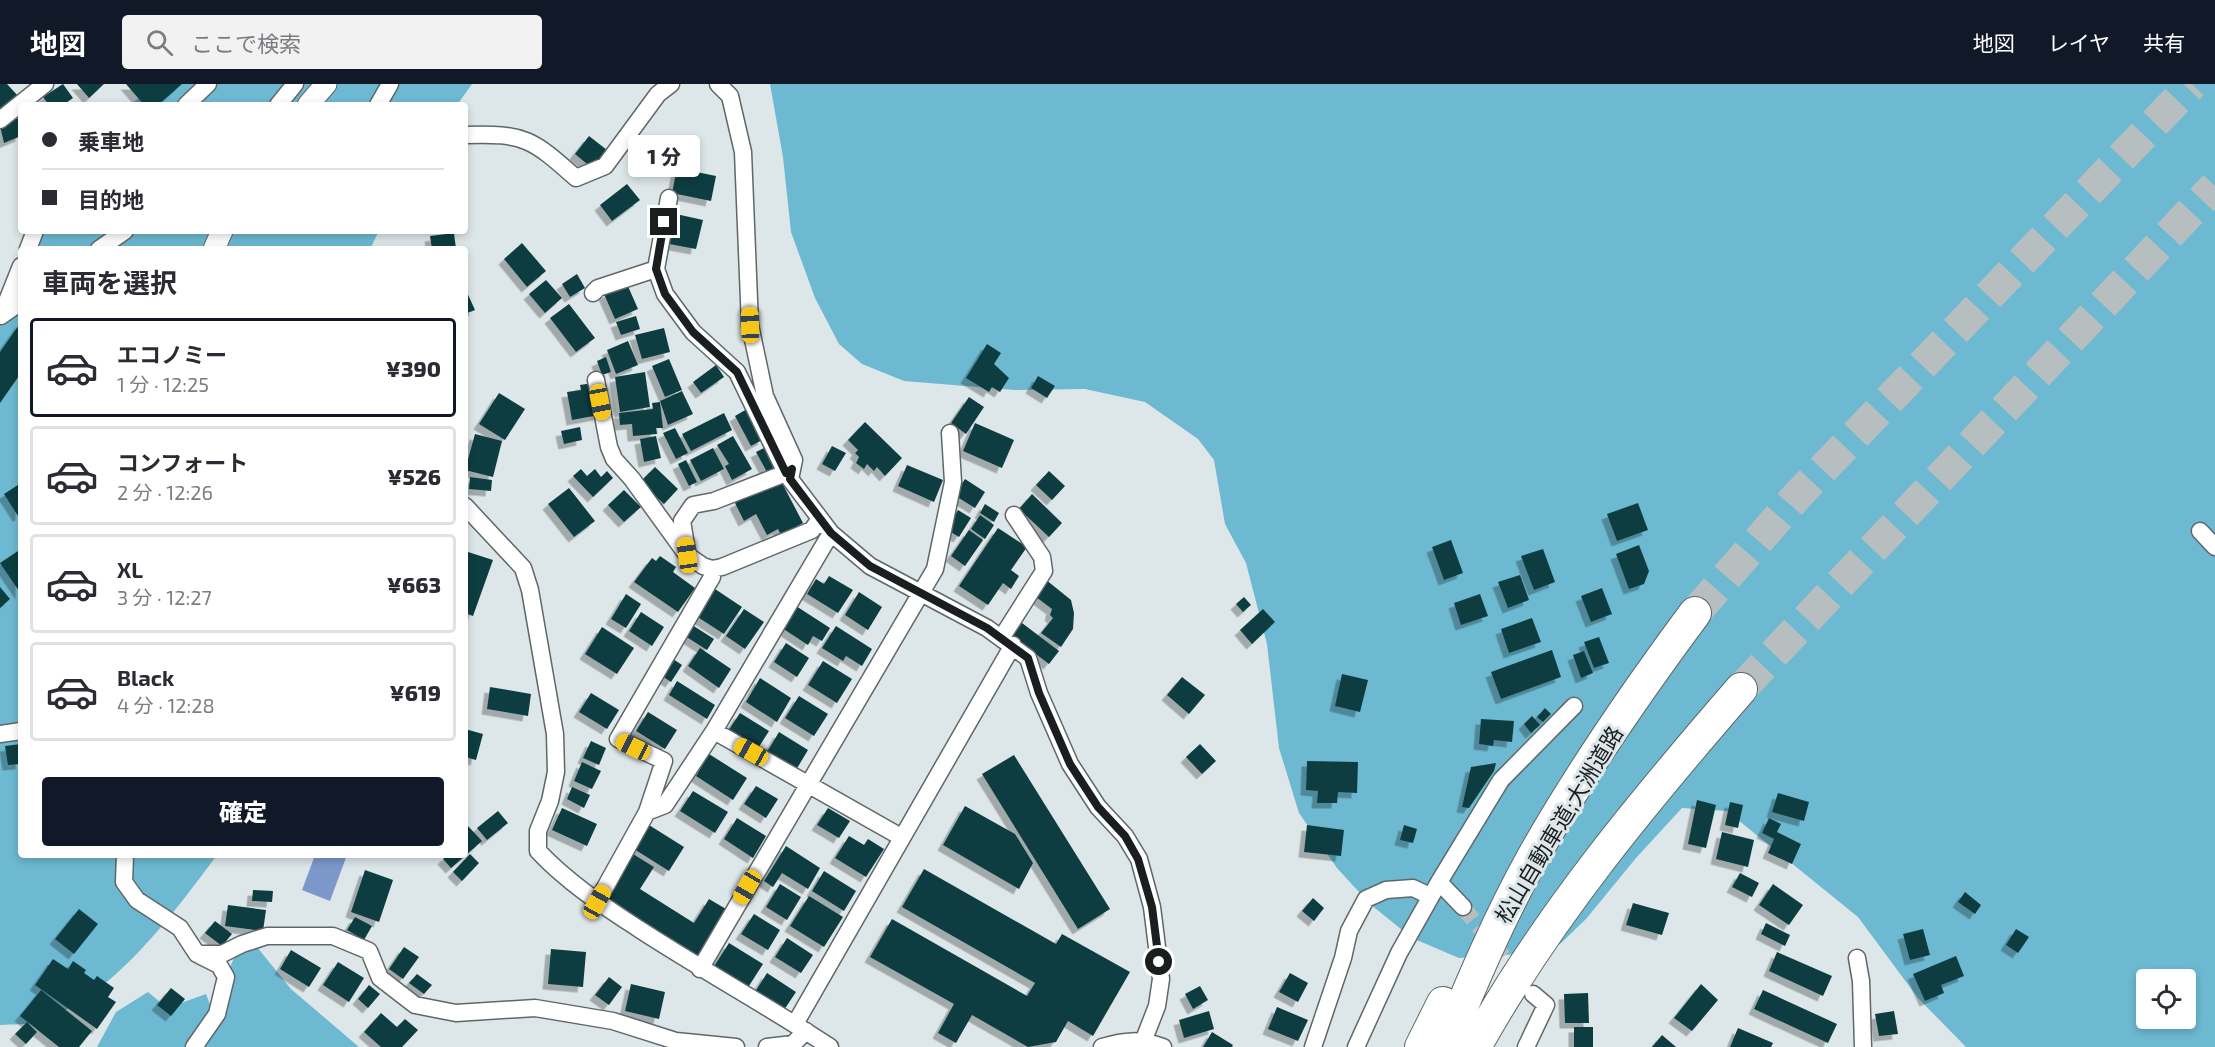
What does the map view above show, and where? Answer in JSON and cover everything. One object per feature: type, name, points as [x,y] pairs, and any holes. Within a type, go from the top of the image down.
[{"type":"highway","name":"松山自動車道;大洲道路","points":[[1445,1047],[1486,948],[1533,857],[1648,677],[1695,613]]},
{"type":"highway","name":"松山自動車道;大洲道路","points":[[1475,1047],[1513,983],[1619,835],[1741,689]]},
{"type":"highway","points":[[1421,1047],[1482,928],[1533,857]]},
{"type":"highway","points":[[1490,1047],[1543,939]]},
{"type":"street","points":[[22,102],[45,84]]},
{"type":"street","points":[[189,102],[208,84]]},
{"type":"street","points":[[280,102],[295,84]]},
{"type":"street","points":[[380,102],[390,84]]},
{"type":"street","points":[[468,135],[492,134],[525,138],[549,154],[576,178],[605,166],[658,94],[671,84]]},
{"type":"street","points":[[687,555],[682,521],[693,505],[714,501],[789,471],[794,460],[765,396],[750,325],[743,152],[730,96],[718,84]]},
{"type":"street","points":[[0,120],[18,106]]},
{"type":"street","points":[[669,198],[656,269],[665,294],[693,332],[737,372],[789,471],[790,479],[825,527],[870,566],[1007,641],[1028,658],[1039,693],[1070,764],[1098,807],[1125,836],[1138,859],[1152,907],[1161,979],[1157,1006],[1143,1044]]},
{"type":"street","points":[[103,246],[121,234]]},
{"type":"street","points":[[593,293],[598,288],[656,269]]},
{"type":"street","points":[[0,316],[18,273]]},
{"type":"street","points":[[0,316],[18,304]]},
{"type":"street","points":[[596,380],[609,447],[614,459],[632,479],[687,555],[712,569],[722,567],[812,530],[825,527]]},
{"type":"street","points":[[700,969],[935,569],[953,482],[950,433]]},
{"type":"street","points":[[468,509],[523,568],[530,590],[555,734],[556,772],[538,831],[538,851],[554,868],[597,902],[700,969],[831,1047]]},
{"type":"street","points":[[767,1047],[793,1044],[901,837],[1044,572],[1042,557],[1014,515]]},
{"type":"street","points":[[647,813],[665,805],[714,731],[825,527]]},
{"type":"street","points":[[2200,531],[2215,547]]},
{"type":"street","points":[[597,902],[647,813],[664,761],[618,739],[712,577],[712,569]]},
{"type":"street","points":[[1356,1047],[1399,953],[1434,889],[1501,780],[1574,706]]},
{"type":"street","points":[[0,734],[18,731]]},
{"type":"street","points":[[714,731],[901,837]]},
{"type":"street","points":[[124,858],[124,882],[137,900],[180,928],[197,954],[219,965],[226,977],[217,1014],[194,1047]]},
{"type":"street","points":[[1313,1047],[1343,958],[1349,931],[1366,899],[1386,890],[1434,889],[1463,907]]},
{"type":"street","points":[[197,954],[222,954],[242,944],[267,936],[333,936],[369,951],[381,978],[415,1005],[456,1012],[535,1008],[614,1020],[676,1041],[736,1047]]},
{"type":"street","points":[[1857,958],[1861,981],[1863,1047]]},
{"type":"street","points":[[1526,1047],[1546,1005],[1533,994]]},
{"type":"street","points":[[1102,1047],[1130,1040],[1163,1047]]},
{"type":"shaded area","points":[[163,84],[472,84],[459,102],[134,102],[149,90]]},
{"type":"shaded area","points":[[770,84],[2215,84],[2215,1047],[1966,1047],[1918,998],[1858,917],[1727,811],[1682,808],[1636,858],[1586,919],[1560,944],[1519,954],[1459,958],[1412,938],[1370,904],[1337,868],[1299,813],[1279,748],[1267,644],[1246,563],[1225,524],[1214,460],[1198,439],[1145,402],[1085,389],[1015,390],[904,381],[862,364],[839,344],[815,298],[791,232],[783,157]]},
{"type":"shaded area","points":[[42,234],[378,234],[372,246],[40,246]]},
{"type":"shaded area","points":[[18,310],[18,858],[215,858],[160,928],[115,975],[90,995],[64,1011],[37,1022],[0,1025],[0,316]]},
{"type":"shaded area","points":[[314,858],[346,858],[330,901],[302,890]]},
{"type":"shaded area","points":[[257,947],[291,989],[359,1047],[97,1047],[116,1012],[148,992],[167,1008],[206,994],[212,1010],[236,953]]},
{"type":"building","points":[[0,84],[7,84],[19,97],[0,114]]},
{"type":"building","points":[[63,84],[73,98],[67,102],[47,102],[43,97]]},
{"type":"building","points":[[77,84],[104,84],[89,98]]},
{"type":"building","points":[[126,84],[182,84],[161,102],[141,102]]},
{"type":"building","points":[[18,118],[18,137],[4,143],[0,126]]},
{"type":"building","points":[[589,136],[607,150],[592,168],[575,154]]},
{"type":"building","points":[[677,168],[716,176],[711,201],[672,193]]},
{"type":"building","points":[[627,184],[640,200],[612,221],[600,205]]},
{"type":"building","points":[[676,214],[703,220],[696,249],[669,244]]},
{"type":"building","points":[[454,234],[456,246],[432,246],[430,236]]},
{"type":"building","points":[[522,243],[546,271],[527,287],[504,259]]},
{"type":"building","points":[[577,274],[585,288],[570,297],[562,284]]},
{"type":"building","points":[[546,280],[562,298],[545,313],[529,294]]},
{"type":"building","points":[[627,284],[638,309],[615,319],[604,294]]},
{"type":"building","points":[[468,295],[475,310],[468,313]]},
{"type":"building","points":[[569,304],[595,338],[576,352],[550,318]]},
{"type":"building","points":[[636,316],[640,329],[621,335],[616,322]]},
{"type":"building","points":[[18,326],[18,377],[0,403],[0,352]]},
{"type":"building","points":[[664,328],[670,352],[642,359],[635,335]]},
{"type":"building","points":[[628,341],[638,365],[616,374],[607,350]]},
{"type":"building","points":[[987,344],[1001,353],[994,364],[1009,378],[1000,392],[992,387],[989,392],[966,378]]},
{"type":"building","points":[[606,357],[611,372],[602,375],[597,361]]},
{"type":"building","points":[[669,359],[682,390],[665,397],[652,366]]},
{"type":"building","points":[[716,365],[724,377],[701,393],[693,382]]},
{"type":"building","points":[[645,372],[650,407],[620,412],[615,377]]},
{"type":"building","points":[[1038,376],[1055,386],[1047,398],[1031,388]]},
{"type":"building","points":[[593,383],[599,415],[572,420],[567,392],[581,390],[580,385]]},
{"type":"building","points":[[682,391],[693,414],[668,425],[660,401]]},
{"type":"building","points":[[499,393],[525,409],[505,440],[479,424]]},
{"type":"building","points":[[969,397],[984,407],[966,434],[951,423]]},
{"type":"building","points":[[660,402],[663,428],[656,428],[657,434],[633,436],[632,424],[620,425],[619,413],[653,409],[652,403]]},
{"type":"building","points":[[747,409],[764,439],[751,446],[735,416]]},
{"type":"building","points":[[724,413],[732,430],[691,451],[682,434]]},
{"type":"building","points":[[865,422],[902,458],[885,476],[877,467],[874,471],[867,464],[864,469],[856,463],[859,457],[855,453],[858,450],[848,440]]},
{"type":"building","points":[[975,423],[1014,440],[1002,468],[963,451]]},
{"type":"building","points":[[580,427],[582,440],[564,444],[561,431]]},
{"type":"building","points":[[675,428],[688,453],[676,459],[663,433]]},
{"type":"building","points":[[475,434],[502,441],[493,477],[468,471],[468,459]]},
{"type":"building","points":[[656,436],[661,458],[644,462],[640,439]]},
{"type":"building","points":[[733,436],[752,469],[732,480],[725,466],[729,464],[717,445]]},
{"type":"building","points":[[832,446],[846,453],[835,471],[822,464]]},
{"type":"building","points":[[766,447],[777,469],[768,474],[756,452]]},
{"type":"building","points":[[713,448],[724,469],[701,481],[690,460]]},
{"type":"building","points":[[686,460],[697,482],[689,486],[678,464]]},
{"type":"building","points":[[907,465],[943,480],[934,502],[898,486]]},
{"type":"building","points":[[655,467],[678,489],[664,504],[640,482]]},
{"type":"building","points":[[581,469],[587,476],[595,469],[601,477],[607,471],[613,478],[593,497],[573,476]]},
{"type":"building","points":[[1049,471],[1065,486],[1052,500],[1036,485]]},
{"type":"building","points":[[470,477],[492,480],[491,491],[469,489]]},
{"type":"building","points":[[780,479],[803,523],[781,535],[778,529],[767,535],[756,514],[744,521],[735,503]]},
{"type":"building","points":[[965,479],[985,492],[975,508],[954,495]]},
{"type":"building","points":[[18,485],[18,516],[4,494]]},
{"type":"building","points":[[569,488],[595,521],[574,537],[548,504]]},
{"type":"building","points":[[624,490],[641,507],[624,522],[608,505]]},
{"type":"building","points":[[1032,494],[1062,523],[1049,537],[1019,509]]},
{"type":"building","points":[[1638,503],[1648,530],[1617,541],[1607,514]]},
{"type":"building","points":[[985,504],[999,513],[994,522],[980,513]]},
{"type":"building","points":[[958,510],[971,518],[959,537],[946,529]]},
{"type":"building","points":[[980,515],[994,525],[985,539],[971,529]]},
{"type":"building","points":[[998,528],[1027,547],[1011,570],[1019,576],[1011,589],[1003,583],[988,605],[959,586]]},
{"type":"building","points":[[969,530],[983,540],[965,566],[951,556]]},
{"type":"building","points":[[1451,540],[1463,573],[1444,580],[1432,547]]},
{"type":"building","points":[[1639,545],[1649,571],[1644,584],[1629,589],[1616,554]]},
{"type":"building","points":[[1543,549],[1555,582],[1534,590],[1521,556]]},
{"type":"building","points":[[18,551],[18,590],[0,563]]},
{"type":"building","points":[[468,552],[493,560],[473,616],[468,614]]},
{"type":"building","points":[[660,556],[676,567],[673,572],[695,588],[678,612],[634,582],[652,558],[656,561]]},
{"type":"building","points":[[1520,575],[1529,600],[1508,608],[1498,582]]},
{"type":"building","points":[[829,576],[853,590],[838,613],[807,594],[816,579],[824,584]]},
{"type":"building","points":[[1045,579],[1071,600],[1074,613],[1073,629],[1061,647],[1041,633],[1053,618],[1050,615],[1052,609],[1032,594]]},
{"type":"building","points":[[0,587],[10,599],[0,608]]},
{"type":"building","points":[[1602,588],[1612,614],[1591,622],[1581,596]]},
{"type":"building","points":[[715,589],[742,607],[724,634],[696,616]]},
{"type":"building","points":[[859,592],[882,607],[868,630],[845,615]]},
{"type":"building","points":[[626,594],[641,604],[626,628],[611,619]]},
{"type":"building","points":[[1480,594],[1488,616],[1461,625],[1454,603]]},
{"type":"building","points":[[1244,597],[1251,605],[1243,612],[1236,604]]},
{"type":"building","points":[[796,606],[830,628],[822,641],[813,636],[808,645],[782,628]]},
{"type":"building","points":[[744,609],[764,622],[745,649],[726,636]]},
{"type":"building","points":[[1263,609],[1275,622],[1252,644],[1240,630]]},
{"type":"building","points":[[641,612],[664,627],[652,646],[629,631]]},
{"type":"building","points":[[1532,618],[1541,642],[1509,653],[1501,629]]},
{"type":"building","points":[[689,623],[714,639],[707,650],[682,634]]},
{"type":"building","points":[[1022,623],[1059,651],[1049,664],[1012,636]]},
{"type":"building","points":[[836,626],[872,649],[862,666],[846,656],[843,661],[822,648]]},
{"type":"building","points":[[602,627],[634,648],[617,674],[585,654]]},
{"type":"building","points":[[1599,637],[1609,663],[1594,668],[1584,642]]},
{"type":"building","points":[[786,643],[809,658],[797,677],[774,662]]},
{"type":"building","points":[[700,648],[731,669],[719,688],[688,666]]},
{"type":"building","points":[[1552,650],[1561,677],[1501,699],[1491,672]]},
{"type":"building","points":[[1584,651],[1593,673],[1581,678],[1573,655]]},
{"type":"building","points":[[670,657],[682,665],[671,682],[659,674]]},
{"type":"building","points":[[823,661],[852,679],[837,703],[808,685]]},
{"type":"building","points":[[1342,674],[1368,680],[1360,712],[1335,706]]},
{"type":"building","points":[[1182,677],[1205,695],[1189,714],[1167,695]]},
{"type":"building","points":[[760,678],[791,698],[777,722],[746,702]]},
{"type":"building","points":[[677,681],[715,705],[707,719],[669,695]]},
{"type":"building","points":[[490,687],[531,694],[528,716],[487,709]]},
{"type":"building","points":[[591,693],[619,710],[607,729],[579,712]]},
{"type":"building","points":[[799,696],[828,714],[814,736],[785,718]]},
{"type":"building","points":[[1545,708],[1551,714],[1543,722],[1537,717]]},
{"type":"building","points":[[648,712],[677,730],[665,749],[636,731]]},
{"type":"building","points":[[740,713],[769,731],[757,750],[728,731]]},
{"type":"building","points":[[1532,716],[1540,725],[1531,733],[1524,724]]},
{"type":"building","points":[[1481,719],[1514,721],[1512,742],[1494,740],[1493,746],[1479,744]]},
{"type":"building","points":[[468,730],[483,734],[476,760],[468,758]]},
{"type":"building","points":[[779,732],[808,750],[796,770],[767,752]]},
{"type":"building","points":[[591,741],[606,748],[599,765],[583,758]]},
{"type":"building","points":[[18,744],[18,764],[8,765],[5,746]]},
{"type":"building","points":[[1200,744],[1216,761],[1202,774],[1186,757]]},
{"type":"building","points":[[709,754],[747,778],[733,800],[696,776]]},
{"type":"building","points":[[1014,755],[1110,909],[1078,929],[982,774]]},
{"type":"building","points":[[1307,761],[1358,762],[1357,793],[1338,792],[1337,803],[1317,803],[1318,791],[1306,790]]},
{"type":"building","points":[[582,762],[601,771],[592,789],[574,781]]},
{"type":"building","points":[[1496,763],[1494,771],[1469,808],[1462,807],[1471,767]]},
{"type":"building","points":[[756,786],[778,799],[766,818],[744,804]]},
{"type":"building","points":[[572,787],[590,795],[584,808],[567,799]]},
{"type":"building","points":[[693,791],[728,812],[715,833],[680,811]]},
{"type":"building","points":[[1778,793],[1809,802],[1804,821],[1772,812]]},
{"type":"building","points":[[1697,800],[1716,805],[1706,848],[1688,844]]},
{"type":"building","points":[[1730,802],[1743,805],[1738,828],[1725,825]]},
{"type":"building","points":[[965,806],[1015,834],[1033,863],[1019,889],[943,845]]},
{"type":"building","points":[[562,808],[597,824],[587,846],[552,830]]},
{"type":"building","points":[[828,808],[850,821],[839,838],[817,825]]},
{"type":"building","points":[[498,811],[508,823],[487,840],[477,828]]},
{"type":"building","points":[[737,818],[766,836],[753,858],[724,839]]},
{"type":"building","points":[[1769,818],[1781,824],[1777,832],[1801,844],[1792,864],[1768,853],[1774,839],[1762,833]]},
{"type":"building","points":[[649,825],[684,847],[669,871],[634,849]]},
{"type":"building","points":[[1307,825],[1344,830],[1341,856],[1304,852]]},
{"type":"building","points":[[1404,825],[1417,829],[1413,843],[1400,840]]},
{"type":"building","points":[[468,826],[482,841],[468,853]]},
{"type":"building","points":[[1722,832],[1754,840],[1748,867],[1716,859]]},
{"type":"building","points":[[849,836],[864,845],[868,839],[884,849],[866,877],[835,858]]},
{"type":"building","points":[[786,846],[820,868],[808,889],[782,873],[773,887],[764,881]]},
{"type":"building","points":[[470,854],[479,863],[462,881],[453,872]]},
{"type":"building","points":[[633,854],[654,867],[640,889],[694,923],[709,899],[726,909],[697,957],[605,899]]},
{"type":"building","points":[[444,858],[462,858],[451,868]]},
{"type":"building","points":[[924,869],[1056,944],[1062,934],[1130,972],[1093,1036],[1068,1021],[1056,1042],[1028,1047],[972,1015],[956,1043],[938,1033],[954,1004],[870,957],[892,919],[1027,996],[1035,983],[902,907]]},
{"type":"building","points":[[365,870],[393,880],[379,922],[351,912]]},
{"type":"building","points":[[824,871],[856,891],[844,911],[812,891]]},
{"type":"building","points":[[1740,873],[1759,883],[1752,897],[1732,887]]},
{"type":"building","points":[[780,884],[801,897],[787,920],[766,907]]},
{"type":"building","points":[[1773,884],[1803,905],[1789,925],[1759,905]]},
{"type":"building","points":[[253,890],[273,891],[272,902],[252,901]]},
{"type":"building","points":[[1965,892],[1981,905],[1975,914],[1958,902]]},
{"type":"building","points":[[809,896],[843,917],[824,947],[790,926]]},
{"type":"building","points":[[1313,898],[1324,908],[1314,921],[1302,911]]},
{"type":"building","points":[[1633,903],[1669,913],[1662,935],[1626,925]]},
{"type":"building","points":[[228,905],[266,910],[263,931],[225,926]]},
{"type":"building","points":[[79,909],[98,924],[74,954],[55,939]]},
{"type":"building","points":[[754,914],[780,930],[768,950],[741,934]]},
{"type":"building","points":[[355,917],[372,926],[364,940],[347,930]]},
{"type":"building","points":[[215,921],[232,934],[222,946],[205,933]]},
{"type":"building","points":[[1766,923],[1790,935],[1785,946],[1761,934]]},
{"type":"building","points":[[1923,929],[1930,955],[1910,960],[1903,934]]},
{"type":"building","points":[[2016,929],[2029,937],[2018,953],[2006,945]]},
{"type":"building","points":[[787,938],[813,955],[801,973],[775,957]]},
{"type":"building","points":[[729,943],[763,964],[747,989],[713,968]]},
{"type":"building","points":[[404,947],[419,957],[403,979],[389,969]]},
{"type":"building","points":[[551,949],[586,952],[583,987],[548,984]]},
{"type":"building","points":[[291,950],[321,968],[309,987],[280,969]]},
{"type":"building","points":[[1777,952],[1832,976],[1823,996],[1769,971]]},
{"type":"building","points":[[1956,956],[1964,976],[1941,985],[1944,993],[1925,1001],[1913,974]]},
{"type":"building","points":[[53,959],[68,969],[73,961],[86,970],[84,973],[94,980],[97,976],[114,988],[108,997],[116,1002],[97,1029],[35,985]]},
{"type":"building","points":[[338,962],[364,978],[349,1002],[323,985]]},
{"type":"building","points":[[767,973],[796,992],[784,1010],[755,992]]},
{"type":"building","points":[[1290,973],[1308,983],[1298,1002],[1279,992]]},
{"type":"building","points":[[417,974],[432,985],[424,994],[409,983]]},
{"type":"building","points":[[609,977],[622,987],[609,1005],[595,995]]},
{"type":"building","points":[[631,984],[665,992],[659,1019],[625,1011]]},
{"type":"building","points":[[1701,984],[1718,1000],[1692,1031],[1674,1018]]},
{"type":"building","points":[[369,985],[380,994],[368,1008],[358,999]]},
{"type":"building","points":[[1200,986],[1208,1000],[1193,1009],[1185,994]]},
{"type":"building","points":[[171,988],[185,999],[171,1016],[157,1005]]},
{"type":"building","points":[[41,990],[92,1031],[79,1047],[59,1047],[20,1016]]},
{"type":"building","points":[[1763,990],[1837,1024],[1828,1043],[1754,1009]]},
{"type":"building","points":[[1588,993],[1589,1023],[1565,1023],[1564,994]]},
{"type":"building","points":[[1277,1007],[1308,1020],[1298,1041],[1268,1029]]},
{"type":"building","points":[[1209,1011],[1214,1029],[1184,1038],[1179,1020]]},
{"type":"building","points":[[1894,1011],[1898,1034],[1879,1036],[1875,1014]]},
{"type":"building","points":[[381,1013],[397,1027],[405,1019],[418,1030],[402,1047],[381,1047],[364,1032]]},
{"type":"building","points":[[27,1022],[37,1032],[26,1044],[15,1034]]},
{"type":"building","points":[[1574,1027],[1593,1027],[1593,1047],[1574,1047]]},
{"type":"building","points":[[1738,1028],[1773,1043],[1771,1047],[1730,1047]]},
{"type":"building","points":[[1212,1032],[1233,1045],[1232,1047],[1203,1047]]},
{"type":"building","points":[[1662,1035],[1676,1047],[1652,1047]]},
{"type":"tunnel","points":[[1695,613],[1798,495],[2192,84]]},
{"type":"tunnel","points":[[1741,689],[2215,186]]},
{"type":"tunnel","points":[[1463,907],[1521,979]]},
{"type":"route","points":[[664,222],[656,269],[665,294],[693,332],[737,372],[786,473],[792,469],[790,479],[819,520],[870,566],[987,628],[1028,658],[1039,693],[1070,764],[1098,807],[1125,836],[1138,859],[1152,907],[1159,962]]}]
